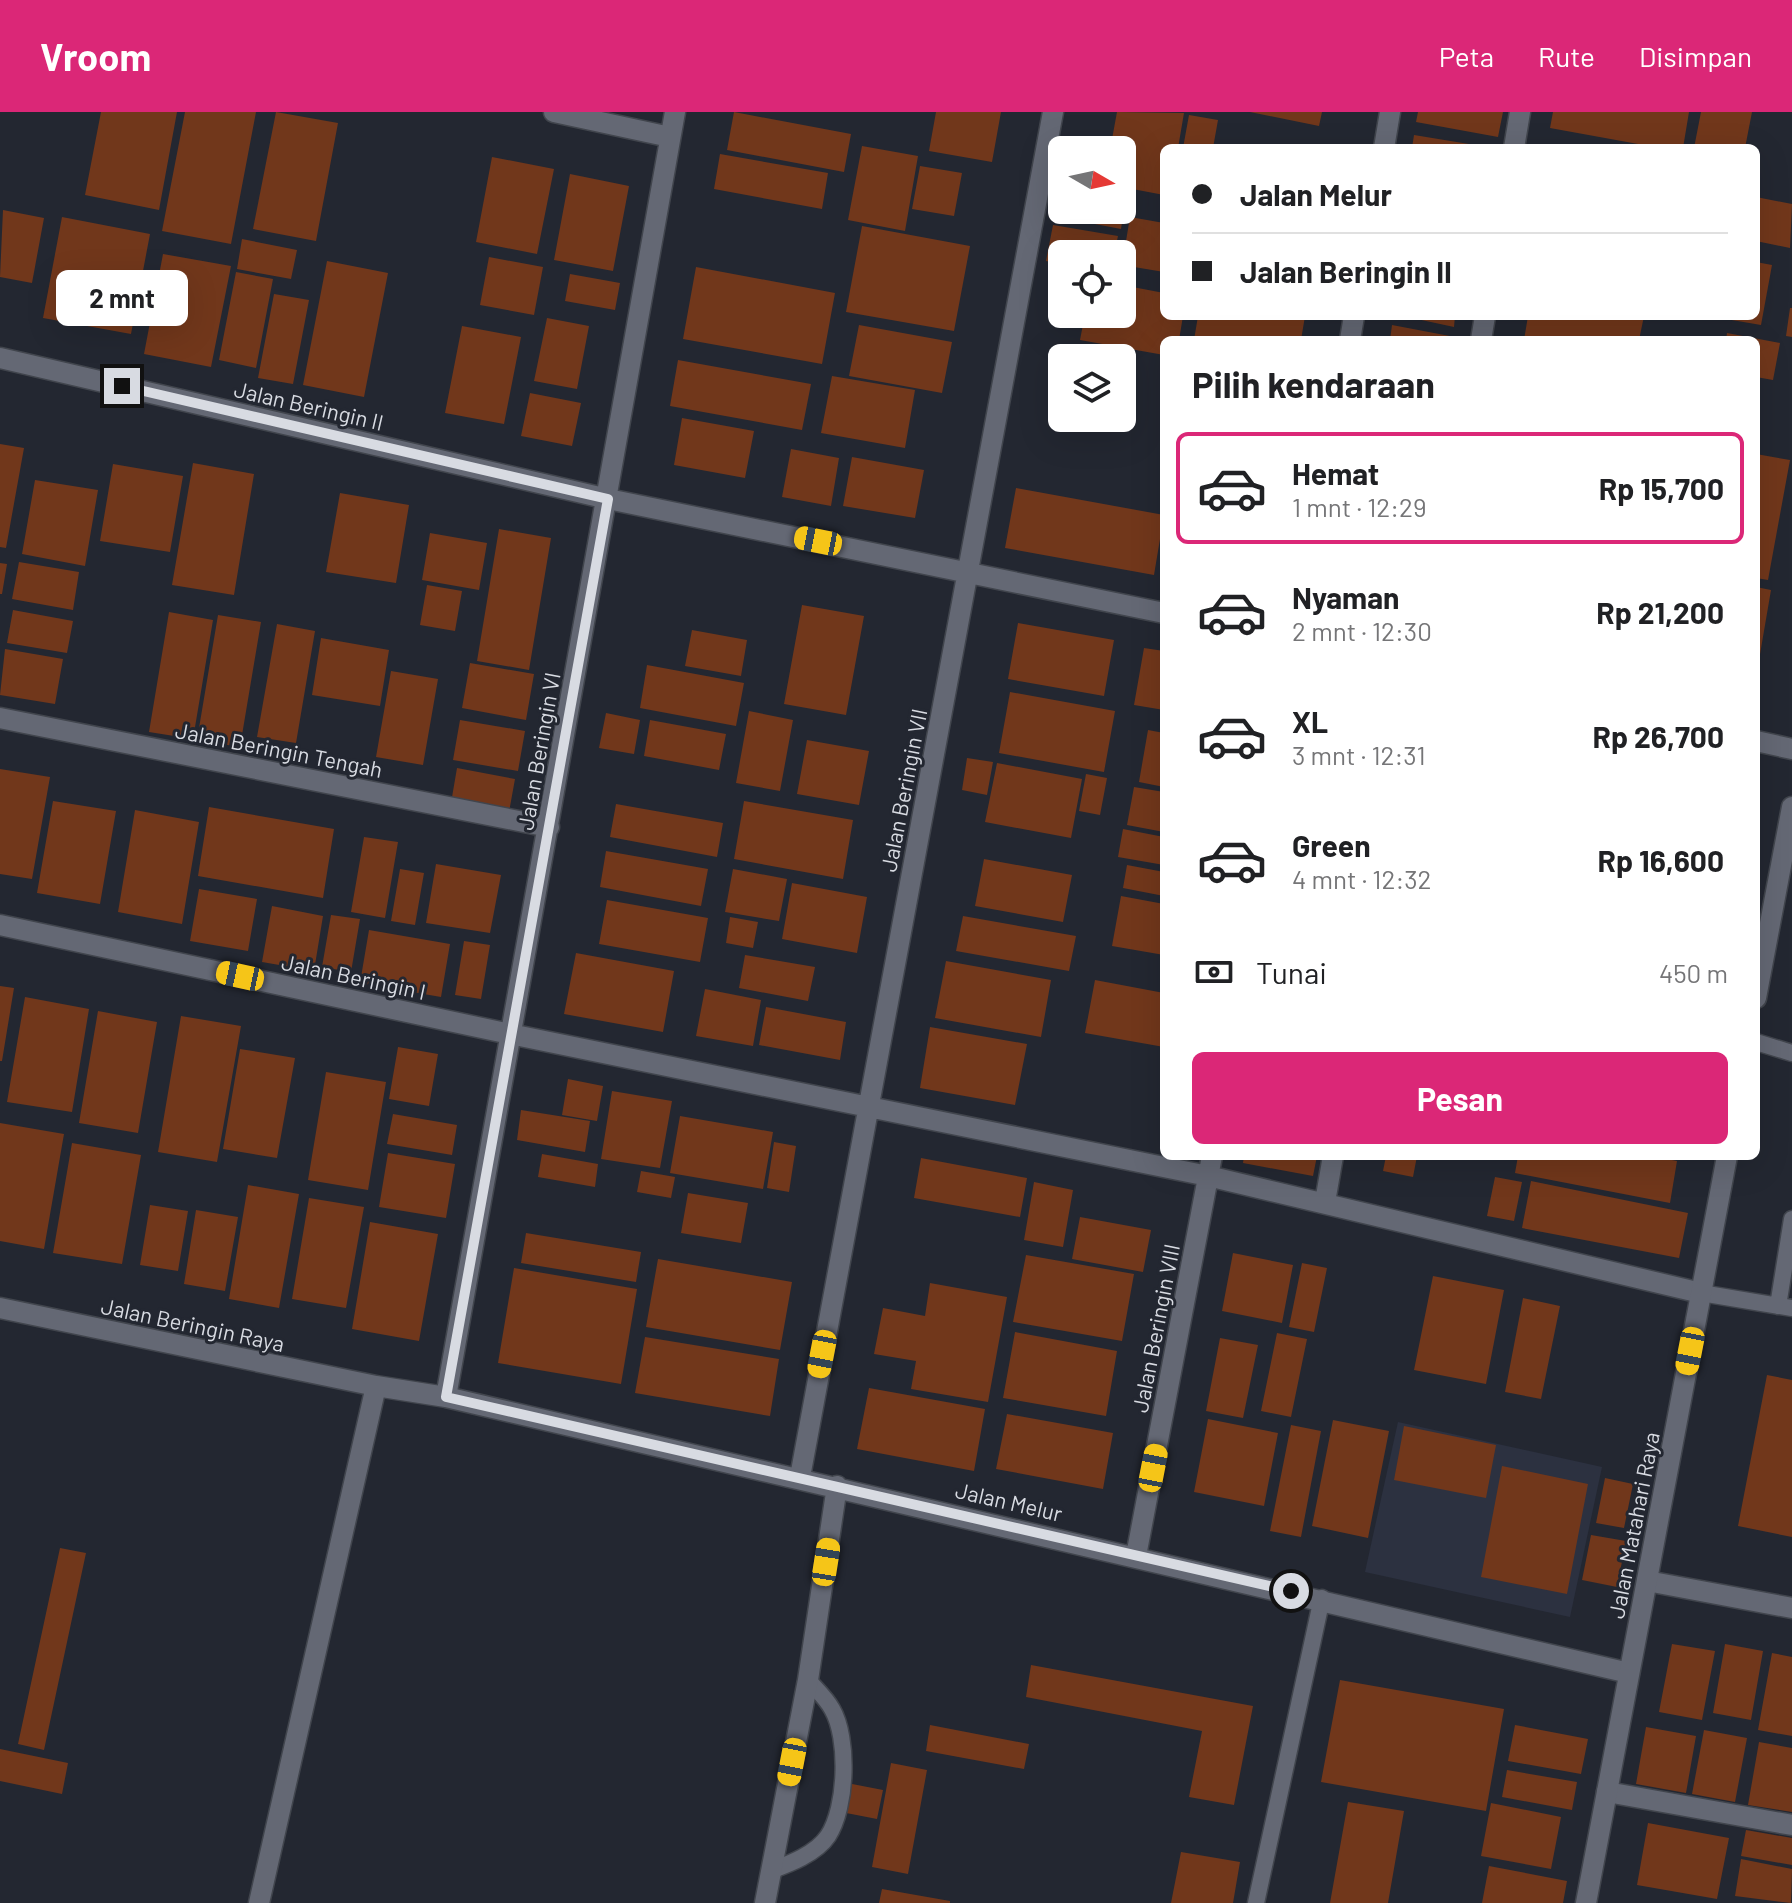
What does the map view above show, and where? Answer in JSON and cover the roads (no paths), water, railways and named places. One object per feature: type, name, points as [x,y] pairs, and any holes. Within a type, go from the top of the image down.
[{"type":"street","points":[[554,112],[670,137]]},
{"type":"street","name":"Jalan Beringin VI","points":[[446,1397],[675,112]]},
{"type":"street","name":"Jalan Beringin VII","points":[[800,1477],[1053,112]]},
{"type":"street","points":[[1385,144],[1390,112]]},
{"type":"street","points":[[1515,144],[1520,112]]},
{"type":"street","name":"Jalan Beringin II","points":[[0,358],[608,499],[968,570],[1160,612]]},
{"type":"street","name":"Jalan Beringin Tengah","points":[[0,718],[549,827]]},
{"type":"street","points":[[1760,742],[1792,749]]},
{"type":"street","points":[[1760,983],[1784,892],[1792,807]]},
{"type":"street","name":"Jalan Beringin I","points":[[0,925],[510,1034],[868,1106],[1160,1157]]},
{"type":"street","name":"Jalan Beringin I","points":[[1176,1160],[1210,1166],[1325,1202],[1701,1293]]},
{"type":"street","points":[[1325,1202],[1332,1160]]},
{"type":"street","name":"Jalan Matahari Raya","points":[[1586,1903],[1726,1160]]},
{"type":"street","name":"Jalan Beringin VIII","points":[[1136,1556],[1210,1166]]},
{"type":"street","name":"Jalan Beringin Raya","points":[[0,1308],[376,1386]]},
{"type":"street","points":[[259,1903],[376,1386]]},
{"type":"street","name":"Jalan Melur","points":[[376,1386],[446,1397],[800,1477],[1629,1673]]},
{"type":"street","points":[[765,1903],[808,1680],[837,1486]]},
{"type":"street","points":[[1647,1581],[1792,1608]]},
{"type":"street","points":[[1607,1792],[1792,1825]]},
{"type":"lane","points":[[1760,1043],[1792,1053]]},
{"type":"lane","points":[[1701,1293],[1785,1307],[1792,1219]]},
{"type":"lane","points":[[1256,1903],[1322,1598]]},
{"type":"lane","points":[[770,1871],[799,1860],[828,1837],[839,1804],[845,1755],[840,1729],[832,1708],[808,1680]]}]
